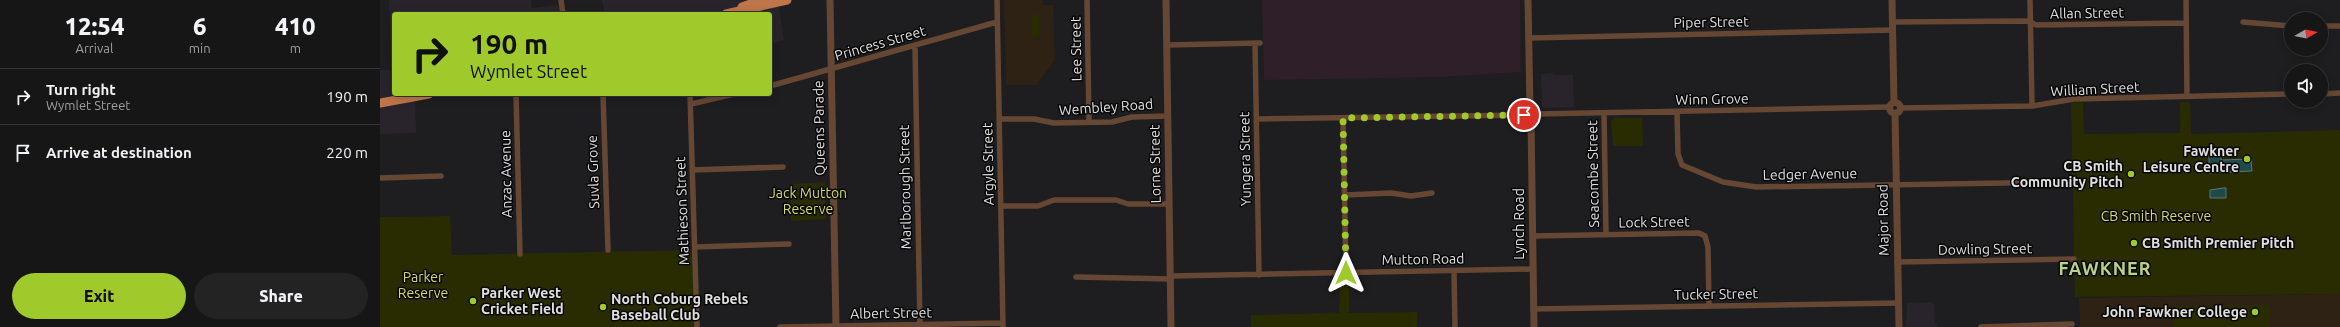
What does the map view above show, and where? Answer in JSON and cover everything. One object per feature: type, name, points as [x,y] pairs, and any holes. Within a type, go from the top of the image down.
[{"type":"highway","points":[[730,12],[752,2],[762,0]]},
{"type":"highway","points":[[736,12],[751,10],[787,0]]},
{"type":"highway","points":[[380,103],[418,96]]},
{"type":"street","points":[[561,0],[563,12]]},
{"type":"street","name":"Queens Parade","points":[[830,0],[836,326]]},
{"type":"street","name":"Argyle Street","points":[[997,0],[1003,325]]},
{"type":"street","name":"Lee Street","points":[[1087,0],[1089,122]]},
{"type":"street","name":"Lorne Street","points":[[1166,0],[1171,327]]},
{"type":"street","points":[[1524,115],[1527,120],[1531,120],[1536,114],[1530,109],[1528,0]]},
{"type":"street","points":[[1892,0],[1892,105],[1899,104],[1898,111]]},
{"type":"street","points":[[2030,0],[2032,106]]},
{"type":"street","points":[[2186,0],[2187,97]]},
{"type":"street","name":"Princess Street","points":[[772,85],[997,22]]},
{"type":"street","name":"Allan Street","points":[[1893,22],[2031,22],[2036,26],[2186,23]]},
{"type":"street","points":[[2243,22],[2284,25]]},
{"type":"street","points":[[2328,26],[2340,26]]},
{"type":"street","name":"Piper Street","points":[[1529,38],[1893,30]]},
{"type":"street","name":"Yungera Street","points":[[1167,45],[1258,43],[1256,119],[1259,275]]},
{"type":"street","name":"Marlborough Street","points":[[915,46],[920,326]]},
{"type":"street","points":[[2328,94],[2340,93]]},
{"type":"street","name":"William Street","points":[[1898,111],[2032,106],[2074,99],[2284,94]]},
{"type":"street","name":"Anzac Avenue","points":[[516,96],[520,254]]},
{"type":"street","name":"Suvla Grove","points":[[603,96],[608,250]]},
{"type":"street","name":"Mathieson Street","points":[[690,96],[697,327]]},
{"type":"street","points":[[691,104],[725,96]]},
{"type":"street","name":"Winn Grove","points":[[1536,114],[1677,112],[1892,105]]},
{"type":"street","points":[[1524,115],[1526,111],[1530,109]]},
{"type":"street","name":"Major Road","points":[[1898,111],[1896,185],[1899,327]]},
{"type":"street","name":"Ledger Avenue","points":[[1677,112],[1678,154],[1682,165],[1723,182],[1756,187],[2069,182]]},
{"type":"street","name":"Seacombe Street","points":[[1604,113],[1606,234]]},
{"type":"street","points":[[1256,119],[1524,115]]},
{"type":"street","name":"Wembley Road","points":[[999,119],[1034,119],[1054,123],[1112,122],[1132,117],[1168,116]]},
{"type":"street","points":[[1343,118],[1346,273]]},
{"type":"street","name":"Lynch Road","points":[[1531,120],[1534,327]]},
{"type":"street","points":[[692,170],[783,167]]},
{"type":"street","points":[[380,178],[441,176]]},
{"type":"street","points":[[1345,195],[1391,193],[1411,196],[1432,193]]},
{"type":"street","points":[[1001,206],[1033,206],[1054,200],[1116,200],[1128,204],[1169,204]]},
{"type":"street","name":"Lock Street","points":[[1533,236],[1699,233],[1705,236],[1708,247],[1709,306]]},
{"type":"street","points":[[695,248],[790,244]]},
{"type":"street","name":"Dowling Street","points":[[1897,262],[2074,259]]},
{"type":"street","name":"Mutton Road","points":[[1076,277],[1171,278],[1532,269]]},
{"type":"street","points":[[1454,271],[1455,327]]},
{"type":"street","name":"Tucker Street","points":[[1533,309],[1898,303]]},
{"type":"street","points":[[1981,327],[2072,324]]},
{"type":"street","name":"Albert Street","points":[[780,327],[1003,325]]},
{"type":"shaded area","points":[[389,0],[531,0],[532,8],[557,5],[565,12],[392,12],[392,96],[415,96],[416,133],[380,134],[380,70],[391,70]]},
{"type":"shaded area","points":[[602,0],[778,0],[784,40],[772,43],[772,12],[596,12],[604,11]]},
{"type":"shaded area","points":[[1004,0],[1043,0],[1043,5],[1053,5],[1055,60],[1036,85],[1006,85]]},
{"type":"shaded area","points":[[1262,0],[1520,0],[1521,72],[1441,77],[1264,80]]},
{"type":"shaded area","points":[[1553,73],[1553,75],[1573,75],[1574,107],[1542,108],[1541,74]]},
{"type":"shaded area","name":"John Fawkner College","points":[[2340,294],[2340,327],[2080,327],[2079,298]]},
{"type":"shaded area","points":[[1931,302],[1934,305],[1935,324],[1937,324],[1937,327],[1906,327],[1907,303]]},
{"type":"green space","points":[[1032,15],[1039,15],[1039,36],[1032,37]]},
{"type":"green space","name":"CB Smith Reserve","points":[[2083,102],[2084,134],[2180,133],[2180,102],[2190,102],[2191,134],[2340,130],[2340,294],[2075,297],[2071,103]]},
{"type":"green space","points":[[1614,118],[1642,118],[1643,146],[1613,146],[1611,121]]},
{"type":"green space","name":"Jack Mutton Reserve","points":[[825,182],[826,219],[791,221],[789,184]]},
{"type":"green space","name":"Parker Reserve","points":[[450,216],[452,255],[692,250],[695,327],[380,327],[380,217]]},
{"type":"green space","points":[[1340,280],[1349,280],[1349,313],[1417,312],[1417,327],[1251,327],[1251,315],[1339,313]]},
{"type":"green space","points":[[2269,305],[2269,327],[2174,327],[2174,306]]},
{"type":"water","points":[[2209,150],[2220,150],[2221,160],[2251,159],[2252,171],[2209,173]]},
{"type":"water","points":[[2226,188],[2226,198],[2210,198],[2210,190]]},
{"type":"place","name":"Fawkner Leisure Centre","points":[[2247,159]]},
{"type":"place","name":"CB Smith Community Pitch","points":[[2131,174]]},
{"type":"place","name":"CB Smith Premier Pitch","points":[[2134,243]]},
{"type":"place","name":"Parker West Cricket Field","points":[[473,301]]},
{"type":"place","name":"North Coburg Rebels Baseball Club","points":[[603,307]]},
{"type":"place","name":"John Fawkner College","points":[[2255,312]]},
{"type":"district","name":"FAWKNER","points":[[2105,269]]},
{"type":"route","points":[[1346,273],[1343,118],[1524,115]]}]
